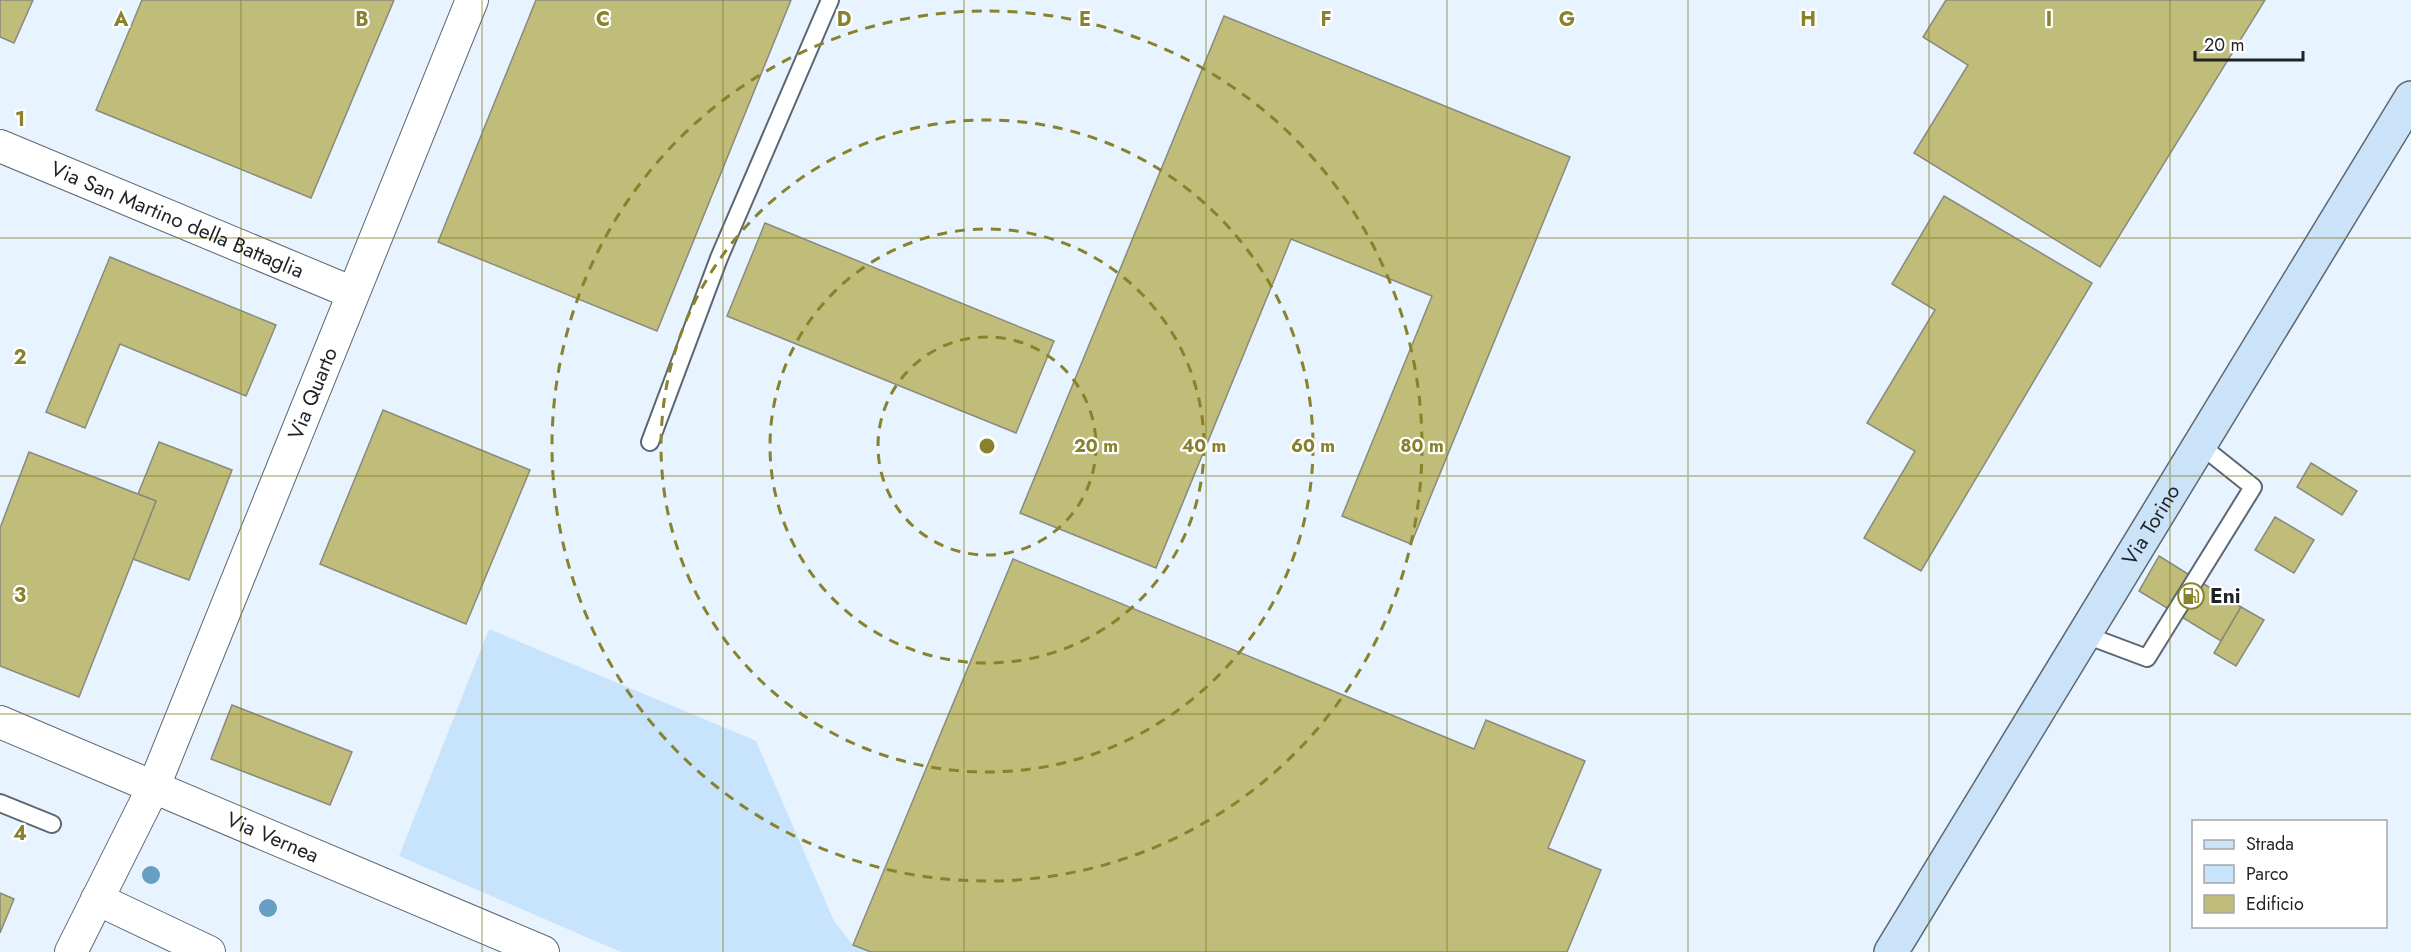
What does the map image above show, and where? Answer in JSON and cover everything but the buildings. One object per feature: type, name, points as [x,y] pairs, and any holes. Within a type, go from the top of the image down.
[{"type":"main road","name":"Via Torino","points":[[1891,952],[2411,98]]},
{"type":"street","name":"Via Quarto","points":[[71,952],[154,786],[472,0]]},
{"type":"street","name":"Via San Martino della Battaglia","points":[[0,147],[353,293]]},
{"type":"street","name":"Via Vernea","points":[[0,722],[543,952]]},
{"type":"street","points":[[98,899],[209,952]]},
{"type":"lane","points":[[650,442],[719,258],[830,0]]},
{"type":"lane","points":[[2083,634],[2147,658],[2253,487],[2199,444]]},
{"type":"lane","points":[[0,803],[52,824]]},
{"type":"green space","points":[[489,629],[756,741],[834,921],[853,945],[871,952],[621,952],[399,856]]},
{"type":"place","name":"Eni","points":[[2191,596]]}]
